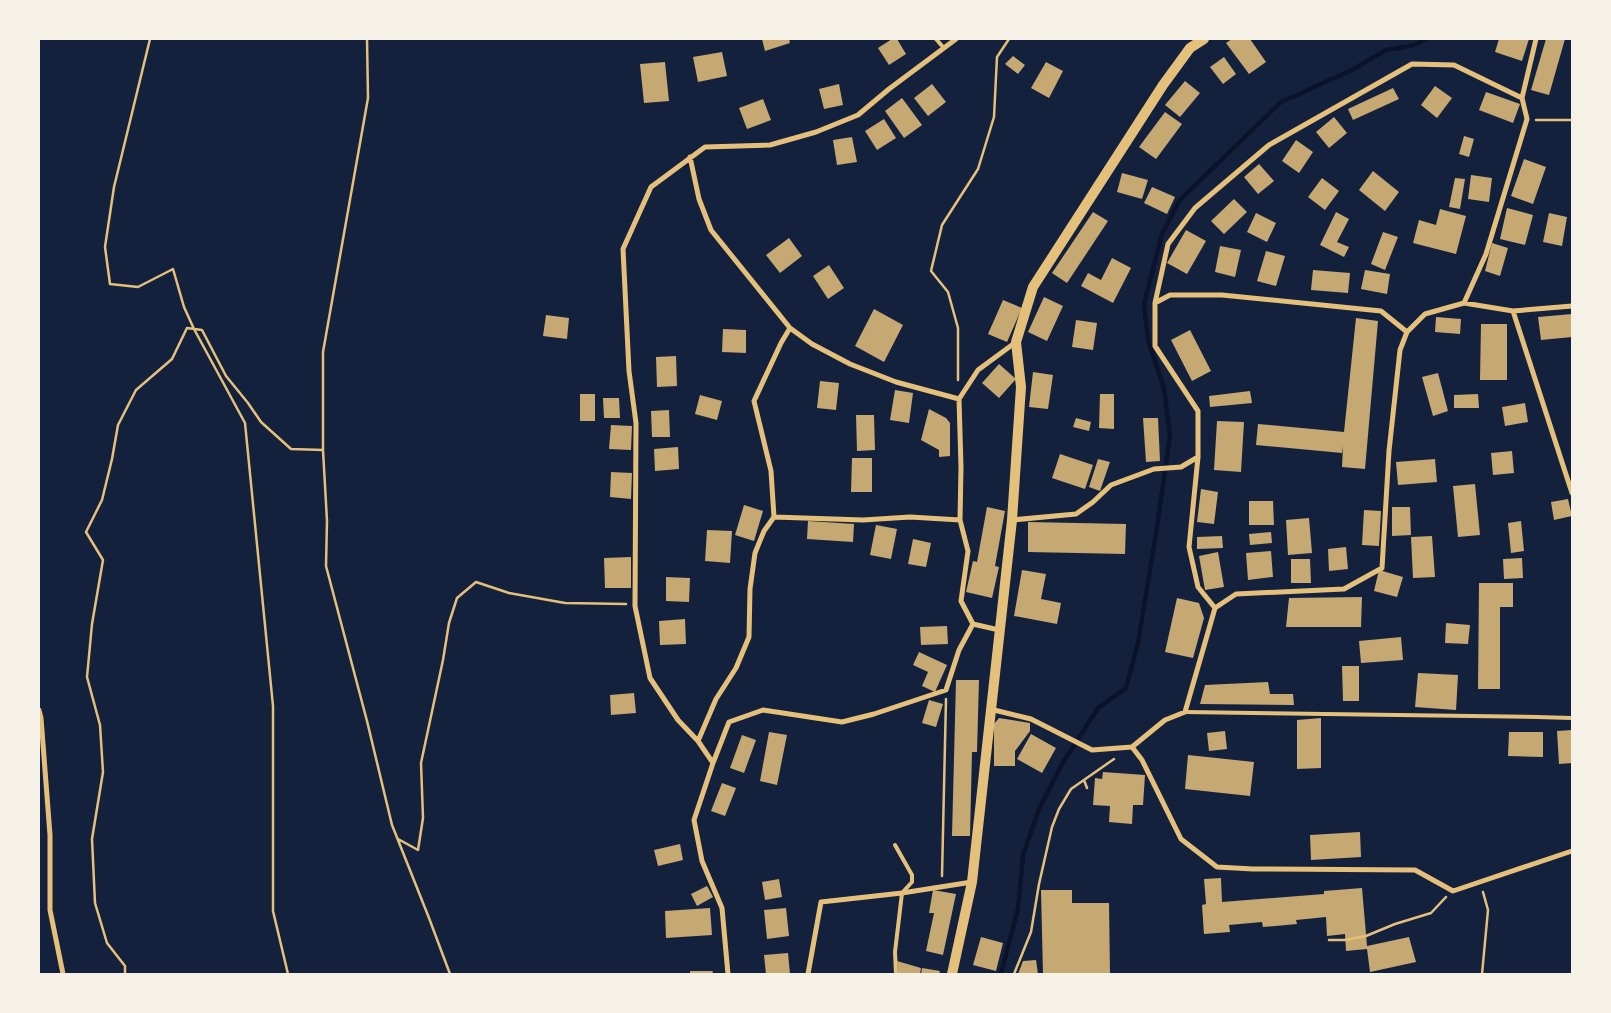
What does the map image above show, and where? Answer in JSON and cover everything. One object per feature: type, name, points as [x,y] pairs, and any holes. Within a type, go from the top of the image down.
[{"type":"main road","points":[[953,974],[972,882],[1012,520],[1021,387],[1016,342],[1033,287],[1163,85],[1190,48],[1204,39]]},
{"type":"street","points":[[713,763],[698,741],[678,720],[650,678],[635,606],[636,423],[629,371],[623,249],[650,186],[704,147],[770,146],[816,132],[858,115],[943,47],[956,39]]},
{"type":"street","points":[[1464,303],[1486,254],[1527,119],[1522,98],[1536,39]]},
{"type":"street","points":[[1215,608],[1198,587],[1189,547],[1198,458],[1198,411],[1155,346],[1155,303],[1168,244],[1195,208],[1269,145],[1412,64],[1454,65],[1522,98]]},
{"type":"street","points":[[690,157],[699,199],[711,230],[790,328],[812,344],[850,364],[896,382],[959,399]]},
{"type":"street","points":[[1155,303],[1170,295],[1222,295],[1381,311],[1407,332]]},
{"type":"street","points":[[990,709],[1031,719],[1092,750],[1132,747],[1165,720],[1185,712],[1215,608],[1236,594],[1344,589],[1382,568],[1389,451],[1400,350],[1407,332],[1425,314],[1464,303],[1513,311],[1572,306]]},
{"type":"street","points":[[1513,311],[1572,493]]},
{"type":"street","points":[[698,741],[716,699],[736,668],[749,637],[750,589],[755,553],[764,531],[774,517],[771,471],[754,401],[790,328]]},
{"type":"street","points":[[999,630],[973,624],[961,601],[968,551],[960,520],[959,399],[978,370],[1016,342]]},
{"type":"street","points":[[1012,520],[1076,514],[1093,502],[1111,484],[1154,469],[1181,466],[1198,458]]},
{"type":"street","points":[[774,517],[863,520],[910,517],[960,520]]},
{"type":"street","points":[[728,974],[722,908],[702,861],[694,820],[729,722],[763,710],[842,722],[874,714],[946,690],[959,650],[973,624]]},
{"type":"street","points":[[39,710],[50,835],[50,910],[63,974]]},
{"type":"street","points":[[1132,747],[1142,760],[1182,839],[1217,867],[1415,870],[1453,891],[1572,851]]},
{"type":"street","points":[[808,974],[821,902],[902,893],[972,882]]},
{"type":"lane","points":[[936,39],[943,47]]},
{"type":"lane","points":[[1185,712],[1572,718]]},
{"type":"lane","points":[[896,845],[912,875],[912,882],[902,893],[896,952],[896,974]]},
{"type":"path","points":[[150,39],[114,187],[105,247],[110,284],[138,287],[173,269],[184,307],[194,329],[245,423],[273,706],[273,911],[288,974]]},
{"type":"path","points":[[367,39],[368,98],[323,352],[323,450],[327,521],[326,566],[368,721],[392,824],[450,974]]},
{"type":"path","points":[[959,399],[958,328],[948,292],[932,272],[942,225],[978,169],[994,117],[997,57],[1009,39]]},
{"type":"path","points":[[1527,119],[1572,120]]},
{"type":"path","points":[[125,974],[125,966],[107,943],[95,903],[92,840],[103,772],[100,724],[86,677],[92,624],[103,560],[86,532],[102,500],[118,426],[136,390],[172,360],[186,328],[202,330],[226,376],[261,422],[291,449],[323,450]]},
{"type":"path","points":[[397,838],[418,850],[423,818],[421,763],[443,660],[449,622],[457,598],[476,582],[509,593],[565,603],[620,603],[635,606]]},
{"type":"path","points":[[942,887],[946,690]]},
{"type":"path","points":[[1014,974],[1031,932],[1052,826],[1059,809],[1071,789],[1132,747]]},
{"type":"path","points":[[1084,780],[1087,788]]},
{"type":"path","points":[[1480,882],[1488,910],[1482,974]]},
{"type":"path","points":[[1329,940],[1345,940],[1366,936],[1395,924],[1431,913],[1453,891]]},
{"type":"building","points":[[762,39],[789,39],[790,43],[765,51]]},
{"type":"building","points":[[892,39],[897,39],[906,54],[889,65],[878,48]]},
{"type":"building","points":[[1232,39],[1250,39],[1266,62],[1249,74],[1226,43]]},
{"type":"building","points":[[1499,39],[1529,39],[1522,61],[1495,52]]},
{"type":"building","points":[[1546,39],[1565,39],[1549,95],[1531,90]]},
{"type":"building","points":[[722,52],[727,76],[698,82],[693,57]]},
{"type":"building","points":[[1013,56],[1025,65],[1018,74],[1005,64]]},
{"type":"building","points":[[1224,57],[1236,74],[1223,84],[1210,67]]},
{"type":"building","points":[[665,62],[669,101],[644,103],[640,64]]},
{"type":"building","points":[[1046,62],[1063,71],[1049,98],[1031,88]]},
{"type":"building","points":[[1185,81],[1200,93],[1180,117],[1165,105]]},
{"type":"building","points":[[839,84],[843,105],[824,109],[819,89]]},
{"type":"building","points":[[932,84],[946,102],[928,116],[914,98]]},
{"type":"building","points":[[1435,86],[1452,98],[1437,118],[1421,105]]},
{"type":"building","points":[[1393,88],[1399,99],[1353,120],[1348,109]]},
{"type":"building","points":[[1486,92],[1520,104],[1513,123],[1479,110]]},
{"type":"building","points":[[902,98],[922,125],[904,138],[885,111]]},
{"type":"building","points":[[763,99],[771,120],[747,129],[739,108]]},
{"type":"building","points":[[1165,112],[1182,124],[1156,159],[1139,147]]},
{"type":"building","points":[[1334,117],[1347,133],[1329,148],[1316,132]]},
{"type":"building","points":[[884,119],[896,138],[877,150],[865,131]]},
{"type":"building","points":[[1464,136],[1474,139],[1469,157],[1459,154]]},
{"type":"building","points":[[852,137],[857,162],[837,165],[833,140]]},
{"type":"building","points":[[1296,140],[1313,152],[1299,173],[1282,161]]},
{"type":"building","points":[[1524,159],[1546,167],[1533,204],[1511,196]]},
{"type":"building","points":[[1259,164],[1274,181],[1258,194],[1244,177]]},
{"type":"building","points":[[1373,171],[1399,192],[1385,211],[1359,190]]},
{"type":"building","points":[[1122,173],[1148,180],[1142,199],[1117,192]]},
{"type":"building","points":[[1471,175],[1492,178],[1489,202],[1468,199]]},
{"type":"building","points":[[1322,178],[1339,191],[1325,210],[1308,197]]},
{"type":"building","points":[[1455,178],[1465,179],[1460,209],[1449,207]]},
{"type":"building","points":[[1152,187],[1175,197],[1167,214],[1144,203]]},
{"type":"building","points":[[1234,199],[1247,212],[1224,234],[1211,221]]},
{"type":"building","points":[[1507,208],[1533,215],[1525,245],[1500,239]]},
{"type":"building","points":[[1440,209],[1466,216],[1456,254],[1413,243],[1419,220],[1436,225]]},
{"type":"building","points":[[1093,212],[1108,221],[1067,283],[1052,273]]},
{"type":"building","points":[[1336,212],[1349,219],[1337,242],[1349,247],[1344,257],[1320,245]]},
{"type":"building","points":[[1256,213],[1276,223],[1267,242],[1247,232]]},
{"type":"building","points":[[1549,213],[1567,217],[1562,246],[1543,242]]},
{"type":"building","points":[[1186,230],[1206,241],[1187,274],[1167,263]]},
{"type":"building","points":[[1383,232],[1398,237],[1385,270],[1371,264]]},
{"type":"building","points":[[789,238],[802,256],[780,273],[766,255]]},
{"type":"building","points":[[1492,243],[1508,248],[1500,276],[1485,271]]},
{"type":"building","points":[[1220,246],[1241,250],[1235,277],[1215,272]]},
{"type":"building","points":[[1266,251],[1285,256],[1276,286],[1257,281]]},
{"type":"building","points":[[1112,258],[1131,268],[1113,303],[1081,286],[1088,273],[1101,280]]},
{"type":"building","points":[[829,265],[844,288],[828,299],[813,276]]},
{"type":"building","points":[[1313,270],[1350,273],[1348,293],[1311,290]]},
{"type":"building","points":[[1365,270],[1390,274],[1387,294],[1361,289]]},
{"type":"building","points":[[1044,297],[1063,306],[1047,341],[1028,332]]},
{"type":"building","points":[[1003,300],[1022,308],[1007,342],[988,334]]},
{"type":"building","points":[[874,309],[903,325],[884,362],[855,346]]},
{"type":"building","points":[[1572,314],[1572,337],[1541,340],[1538,317]]},
{"type":"building","points":[[546,315],[569,318],[567,339],[543,336]]},
{"type":"building","points":[[1436,317],[1461,319],[1460,334],[1435,332]]},
{"type":"building","points":[[1356,318],[1378,321],[1365,469],[1342,467],[1343,446],[1342,453],[1256,445],[1258,424],[1344,432]]},
{"type":"building","points":[[1076,320],[1097,323],[1093,350],[1072,347]]},
{"type":"building","points":[[1481,324],[1507,324],[1507,380],[1480,380]]},
{"type":"building","points":[[723,329],[746,330],[746,353],[722,352]]},
{"type":"building","points":[[1190,330],[1211,371],[1192,381],[1171,340]]},
{"type":"building","points":[[676,356],[677,386],[657,387],[656,357]]},
{"type":"building","points":[[999,364],[1016,379],[999,398],[982,383]]},
{"type":"building","points":[[1033,372],[1053,375],[1048,409],[1029,407]]},
{"type":"building","points":[[1438,373],[1448,411],[1433,416],[1422,377]]},
{"type":"building","points":[[820,381],[839,383],[836,410],[817,408]]},
{"type":"building","points":[[895,390],[913,393],[909,423],[890,420]]},
{"type":"building","points":[[1250,391],[1252,403],[1210,407],[1209,396]]},
{"type":"building","points":[[580,394],[595,394],[595,421],[580,421]]},
{"type":"building","points":[[1100,394],[1114,394],[1114,429],[1099,428]]},
{"type":"building","points":[[1478,394],[1479,408],[1454,408],[1454,395]]},
{"type":"building","points":[[700,395],[722,401],[717,420],[695,414]]},
{"type":"building","points":[[603,398],[619,398],[620,418],[604,418]]},
{"type":"building","points":[[1525,403],[1528,422],[1505,426],[1502,407]]},
{"type":"building","points":[[929,409],[946,418],[950,423],[950,456],[939,457],[939,450],[921,440]]},
{"type":"building","points":[[669,410],[670,437],[652,437],[651,411]]},
{"type":"building","points":[[856,415],[874,415],[875,450],[857,451]]},
{"type":"building","points":[[1076,418],[1091,422],[1089,431],[1073,427]]},
{"type":"building","points":[[1143,418],[1158,418],[1160,461],[1146,462]]},
{"type":"building","points":[[1217,421],[1244,422],[1241,472],[1214,470]]},
{"type":"building","points":[[611,425],[632,426],[631,450],[609,449]]},
{"type":"building","points":[[678,447],[679,469],[655,471],[654,449]]},
{"type":"building","points":[[1512,451],[1514,473],[1493,475],[1491,453]]},
{"type":"building","points":[[1060,454],[1093,465],[1085,489],[1052,478]]},
{"type":"building","points":[[852,458],[872,458],[872,492],[851,492]]},
{"type":"building","points":[[1098,459],[1110,462],[1100,491],[1089,487]]},
{"type":"building","points":[[1435,459],[1437,482],[1398,485],[1396,462]]},
{"type":"building","points":[[611,472],[632,473],[631,499],[610,497]]},
{"type":"building","points":[[1475,484],[1480,535],[1458,537],[1453,486]]},
{"type":"building","points":[[1201,489],[1218,492],[1214,524],[1197,522]]},
{"type":"building","points":[[1568,499],[1572,516],[1554,520],[1551,502]]},
{"type":"building","points":[[1249,501],[1273,501],[1274,525],[1249,525]]},
{"type":"building","points":[[744,505],[763,511],[754,541],[735,535]]},
{"type":"building","points":[[987,507],[1005,511],[995,566],[999,567],[992,598],[966,592],[973,561],[977,562]]},
{"type":"building","points":[[1392,507],[1410,507],[1411,535],[1392,536]]},
{"type":"building","points":[[1364,510],[1381,511],[1379,546],[1362,545]]},
{"type":"building","points":[[1309,518],[1312,553],[1288,555],[1286,520]]},
{"type":"building","points":[[808,521],[854,524],[853,542],[807,539]]},
{"type":"building","points":[[1521,521],[1524,551],[1511,553],[1508,523]]},
{"type":"building","points":[[1028,522],[1126,524],[1125,554],[1028,552]]},
{"type":"building","points":[[876,525],[897,529],[891,559],[870,555]]},
{"type":"building","points":[[707,530],[732,531],[730,563],[705,561]]},
{"type":"building","points":[[1271,532],[1272,543],[1250,545],[1249,534]]},
{"type":"building","points":[[1222,536],[1223,548],[1197,549],[1197,537]]},
{"type":"building","points":[[1432,536],[1435,577],[1413,578],[1411,537]]},
{"type":"building","points":[[913,539],[931,543],[926,567],[908,564]]},
{"type":"building","points":[[1346,547],[1348,569],[1329,571],[1328,549]]},
{"type":"building","points":[[1271,551],[1273,577],[1248,580],[1246,553]]},
{"type":"building","points":[[1218,552],[1224,587],[1205,590],[1199,556]]},
{"type":"building","points":[[631,557],[631,588],[605,588],[604,558]]},
{"type":"building","points":[[1522,558],[1523,578],[1504,579],[1503,559]]},
{"type":"building","points":[[1291,559],[1310,559],[1311,583],[1291,583]]},
{"type":"building","points":[[1022,570],[1046,574],[1041,599],[1061,603],[1057,624],[1014,616]]},
{"type":"building","points":[[1379,570],[1403,577],[1397,597],[1374,591]]},
{"type":"building","points":[[666,577],[690,578],[689,602],[666,601]]},
{"type":"building","points":[[1479,583],[1513,583],[1513,607],[1500,607],[1500,689],[1478,689]]},
{"type":"building","points":[[1362,597],[1361,627],[1286,627],[1289,598]]},
{"type":"building","points":[[1177,598],[1199,603],[1204,618],[1193,658],[1165,652]]},
{"type":"building","points":[[685,619],[686,644],[660,645],[659,621]]},
{"type":"building","points":[[1446,623],[1470,625],[1468,644],[1445,643]]},
{"type":"building","points":[[947,626],[948,644],[921,645],[920,627]]},
{"type":"building","points":[[1401,637],[1403,660],[1361,663],[1359,641]]},
{"type":"building","points":[[919,652],[947,665],[935,692],[922,686],[928,672],[913,665]]},
{"type":"building","points":[[1342,666],[1359,666],[1359,701],[1343,701]]},
{"type":"building","points":[[1418,673],[1458,675],[1456,710],[1415,707]]},
{"type":"building","points":[[956,680],[979,680],[977,752],[972,752],[970,836],[952,836]]},
{"type":"building","points":[[1268,682],[1270,694],[1293,694],[1294,705],[1200,704],[1205,685]]},
{"type":"building","points":[[634,693],[636,713],[611,715],[610,695]]},
{"type":"building","points":[[929,700],[943,704],[936,727],[922,723]]},
{"type":"building","points":[[999,718],[1030,723],[1030,731],[1015,751],[1015,766],[994,766],[994,724]]},
{"type":"building","points":[[1321,718],[1321,768],[1297,769],[1297,720]]},
{"type":"building","points":[[1572,730],[1572,763],[1559,764],[1557,731]]},
{"type":"building","points":[[1225,731],[1227,749],[1209,751],[1207,733]]},
{"type":"building","points":[[769,732],[787,735],[777,785],[760,781]]},
{"type":"building","points":[[1509,732],[1543,732],[1543,757],[1508,756]]},
{"type":"building","points":[[1031,734],[1056,748],[1042,773],[1017,759]]},
{"type":"building","points":[[742,735],[756,740],[744,773],[730,768]]},
{"type":"building","points":[[1188,755],[1254,762],[1250,796],[1185,789]]},
{"type":"building","points":[[1103,772],[1145,775],[1143,805],[1133,805],[1132,824],[1109,822],[1110,806],[1093,805],[1095,778],[1102,779]]},
{"type":"building","points":[[722,783],[736,788],[725,816],[711,811]]},
{"type":"building","points":[[1360,832],[1361,857],[1311,860],[1310,835]]},
{"type":"building","points":[[680,844],[683,860],[658,866],[654,850]]},
{"type":"building","points":[[1221,878],[1222,902],[1324,894],[1324,891],[1362,888],[1367,946],[1409,937],[1416,962],[1370,972],[1367,949],[1346,951],[1345,934],[1327,936],[1326,917],[1296,920],[1297,924],[1263,927],[1262,922],[1229,925],[1230,932],[1204,934],[1202,905],[1206,904],[1204,879]]},
{"type":"building","points":[[779,879],[782,897],[765,900],[762,882]]},
{"type":"building","points":[[707,886],[713,897],[697,906],[691,894]]},
{"type":"building","points":[[933,890],[956,894],[943,955],[926,951],[934,913],[929,913]]},
{"type":"building","points":[[1041,890],[1072,890],[1072,903],[1109,903],[1110,974],[1043,974]]},
{"type":"building","points":[[710,908],[712,935],[666,938],[665,911]]},
{"type":"building","points":[[786,908],[789,936],[767,939],[764,910]]},
{"type":"building","points":[[981,937],[1003,943],[996,971],[973,965]]},
{"type":"building","points":[[788,953],[790,974],[766,974],[764,955]]},
{"type":"building","points":[[1036,960],[1038,974],[1018,974],[1023,961]]},
{"type":"building","points":[[897,961],[921,968],[920,974],[898,974]]},
{"type":"building","points":[[922,968],[940,971],[939,974],[921,974]]},
{"type":"building","points":[[690,971],[713,971],[712,974],[690,974]]},
{"type":"waterway","points":[[1001,974],[1018,908],[1023,855],[1039,809],[1062,764],[1098,708],[1126,688],[1138,643],[1170,436],[1164,388],[1148,340],[1144,304],[1162,234],[1179,201],[1281,102],[1352,70],[1386,50],[1411,46],[1427,39]]}]
